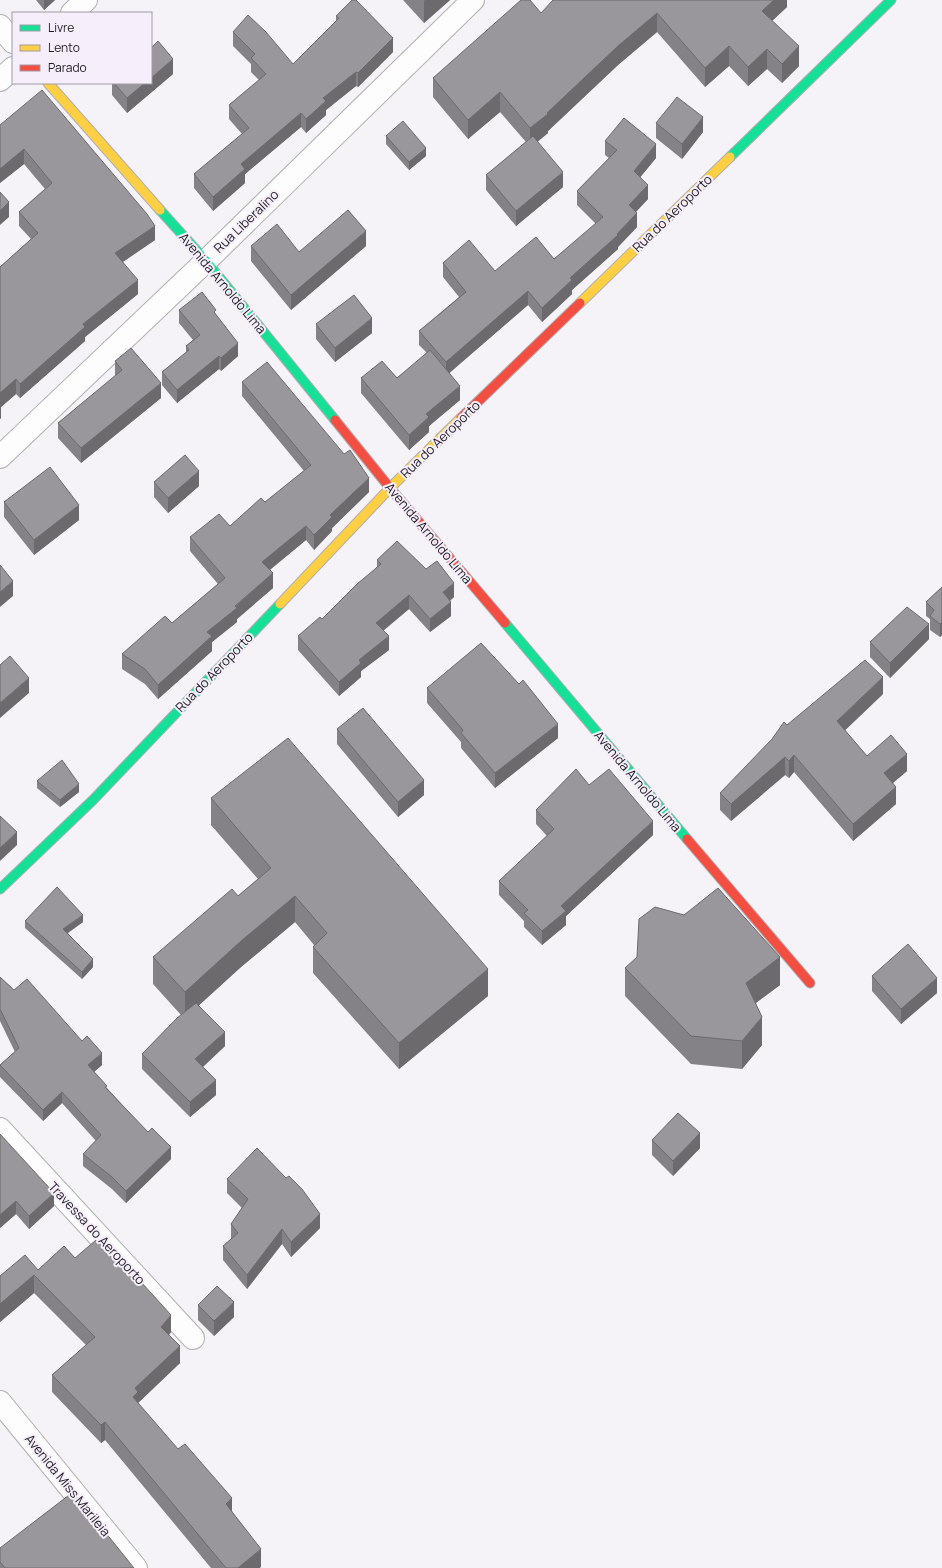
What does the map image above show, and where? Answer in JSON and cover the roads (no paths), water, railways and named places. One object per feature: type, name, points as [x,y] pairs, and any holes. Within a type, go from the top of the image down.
[{"type":"street","points":[[73,12],[86,0]]},
{"type":"street","name":"Rua Liberalino","points":[[0,457],[206,261],[473,0]]},
{"type":"street","name":"Rua do Aeroporto","points":[[0,890],[93,800],[390,488],[891,0]]},
{"type":"street","points":[[0,26],[12,41]]},
{"type":"street","points":[[0,80],[12,69]]},
{"type":"street","name":"Avenida Arnoldo Lima","points":[[49,84],[206,261],[390,488],[810,983]]},
{"type":"street","name":"Travessa do Aeroporto","points":[[0,1129],[194,1338]]},
{"type":"street","name":"Avenida Miss Marileia","points":[[0,1402],[136,1568]]}]
